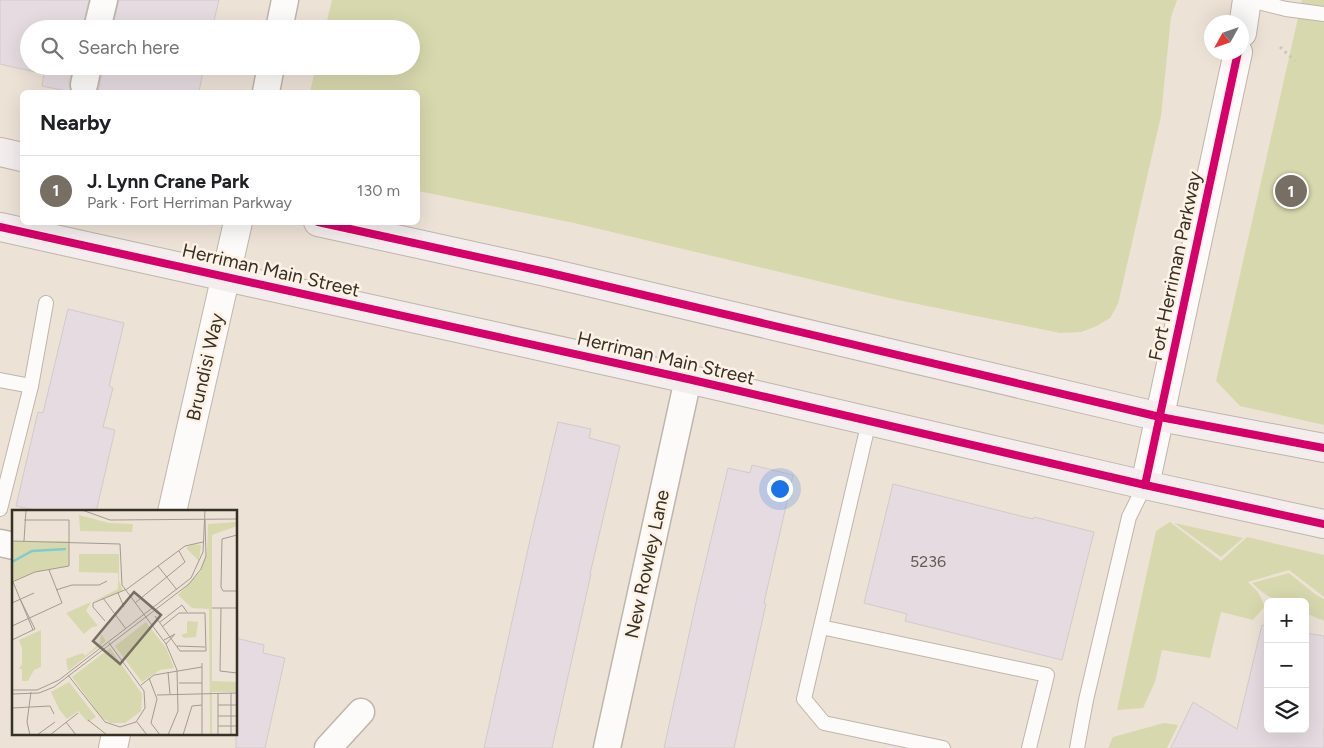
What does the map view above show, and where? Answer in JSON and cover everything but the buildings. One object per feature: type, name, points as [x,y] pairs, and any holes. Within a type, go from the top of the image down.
[{"type":"main road","points":[[0,152],[20,157]]},
{"type":"main road","points":[[332,225],[546,272],[1160,417],[1324,448]]},
{"type":"main road","name":"Herriman Main Street","points":[[0,227],[1324,524]]},
{"type":"street","points":[[99,20],[104,0]]},
{"type":"street","points":[[281,20],[285,0]]},
{"type":"street","points":[[1245,15],[1248,0]]},
{"type":"street","name":"Fort Herriman Parkway","points":[[1145,485],[1236,60]]},
{"type":"street","points":[[266,90],[269,75]]},
{"type":"street","name":"Brundisi Way","points":[[172,510],[237,225]]},
{"type":"street","name":"New Rowley Lane","points":[[607,748],[688,380]]},
{"type":"street","points":[[328,748],[361,712]]},
{"type":"lane","points":[[1248,0],[1286,9],[1324,14]]},
{"type":"lane","points":[[0,509],[31,386],[46,303]]},
{"type":"lane","points":[[0,380],[31,386]]},
{"type":"lane","points":[[869,422],[804,699],[824,723],[943,748]]},
{"type":"lane","points":[[1077,748],[1086,700],[1129,517],[1145,485]]},
{"type":"lane","points":[[821,627],[1047,675],[1029,748]]},
{"type":"path","points":[[1280,47],[1295,60]]},
{"type":"green space","points":[[332,0],[1177,0],[1171,17],[1161,116],[1118,304],[1110,318],[1097,326],[1081,332],[1060,333],[893,299],[574,223],[420,191],[420,90],[310,90],[314,75],[420,75],[420,20],[327,20]]},
{"type":"green space","points":[[1302,0],[1324,0],[1324,425],[1240,406],[1216,381]]},
{"type":"green space","points":[[1170,522],[1221,561],[1247,537],[1324,555],[1324,597],[1289,570],[1248,582],[1258,592],[1264,604],[1264,607],[1253,620],[1221,612],[1210,658],[1162,650],[1155,682],[1143,708],[1117,710],[1156,531]]},
{"type":"green space","points":[[1174,523],[1243,538],[1221,557]]},
{"type":"green space","points":[[1289,573],[1316,595],[1324,599],[1324,621],[1309,615],[1309,598],[1273,598],[1252,583]]},
{"type":"green space","points":[[1164,723],[1178,725],[1167,748],[1108,748],[1113,737]]},
{"type":"cycle path","points":[[1145,485],[1236,60]]},
{"type":"cycle path","points":[[332,225],[546,272],[1160,417],[1324,448]]},
{"type":"cycle path","points":[[0,227],[688,379],[1145,485],[1324,524]]},
{"type":"place","name":"J. Lynn Crane Park","points":[[1291,191]]}]
